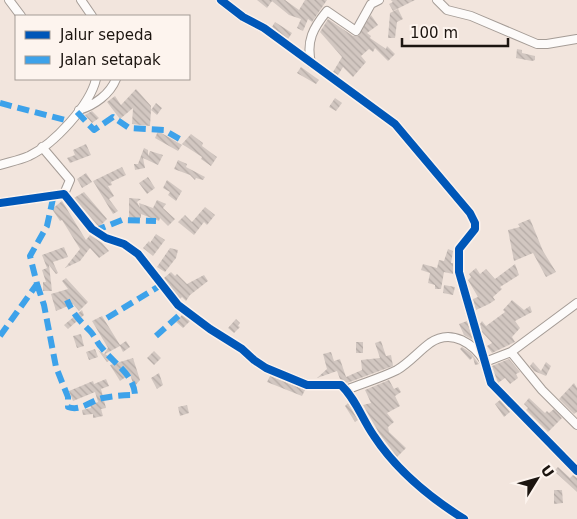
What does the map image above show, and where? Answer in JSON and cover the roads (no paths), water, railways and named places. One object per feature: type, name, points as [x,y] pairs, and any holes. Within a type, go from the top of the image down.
[{"type":"street","points":[[9,0],[20,15]]},
{"type":"street","points":[[81,0],[91,15]]},
{"type":"street","points":[[224,3],[233,0]]},
{"type":"street","points":[[311,63],[308,51],[311,32],[327,11],[356,31],[371,4],[379,0]]},
{"type":"street","points":[[437,0],[447,10],[471,16],[538,44],[577,39]]},
{"type":"street","points":[[224,3],[243,17],[264,28],[395,124],[470,213],[476,223],[475,228],[459,250],[458,272],[491,383],[577,471]]},
{"type":"street","points":[[0,165],[28,156],[54,138],[93,91],[96,80]]},
{"type":"street","points":[[79,110],[89,107],[112,89],[116,80]]},
{"type":"street","points":[[42,147],[70,180],[64,194]]},
{"type":"street","points":[[0,203],[64,194]]},
{"type":"street","points":[[64,194],[92,230],[106,238],[124,244],[138,254],[178,305],[210,329],[242,349],[260,364],[306,385],[341,385],[386,454],[433,499],[464,519]]},
{"type":"street","points":[[485,362],[511,352],[577,303]]},
{"type":"street","points":[[346,390],[398,369],[436,340],[453,338],[466,341],[474,346],[485,362]]},
{"type":"street","points":[[511,352],[542,390],[577,425]]}]
